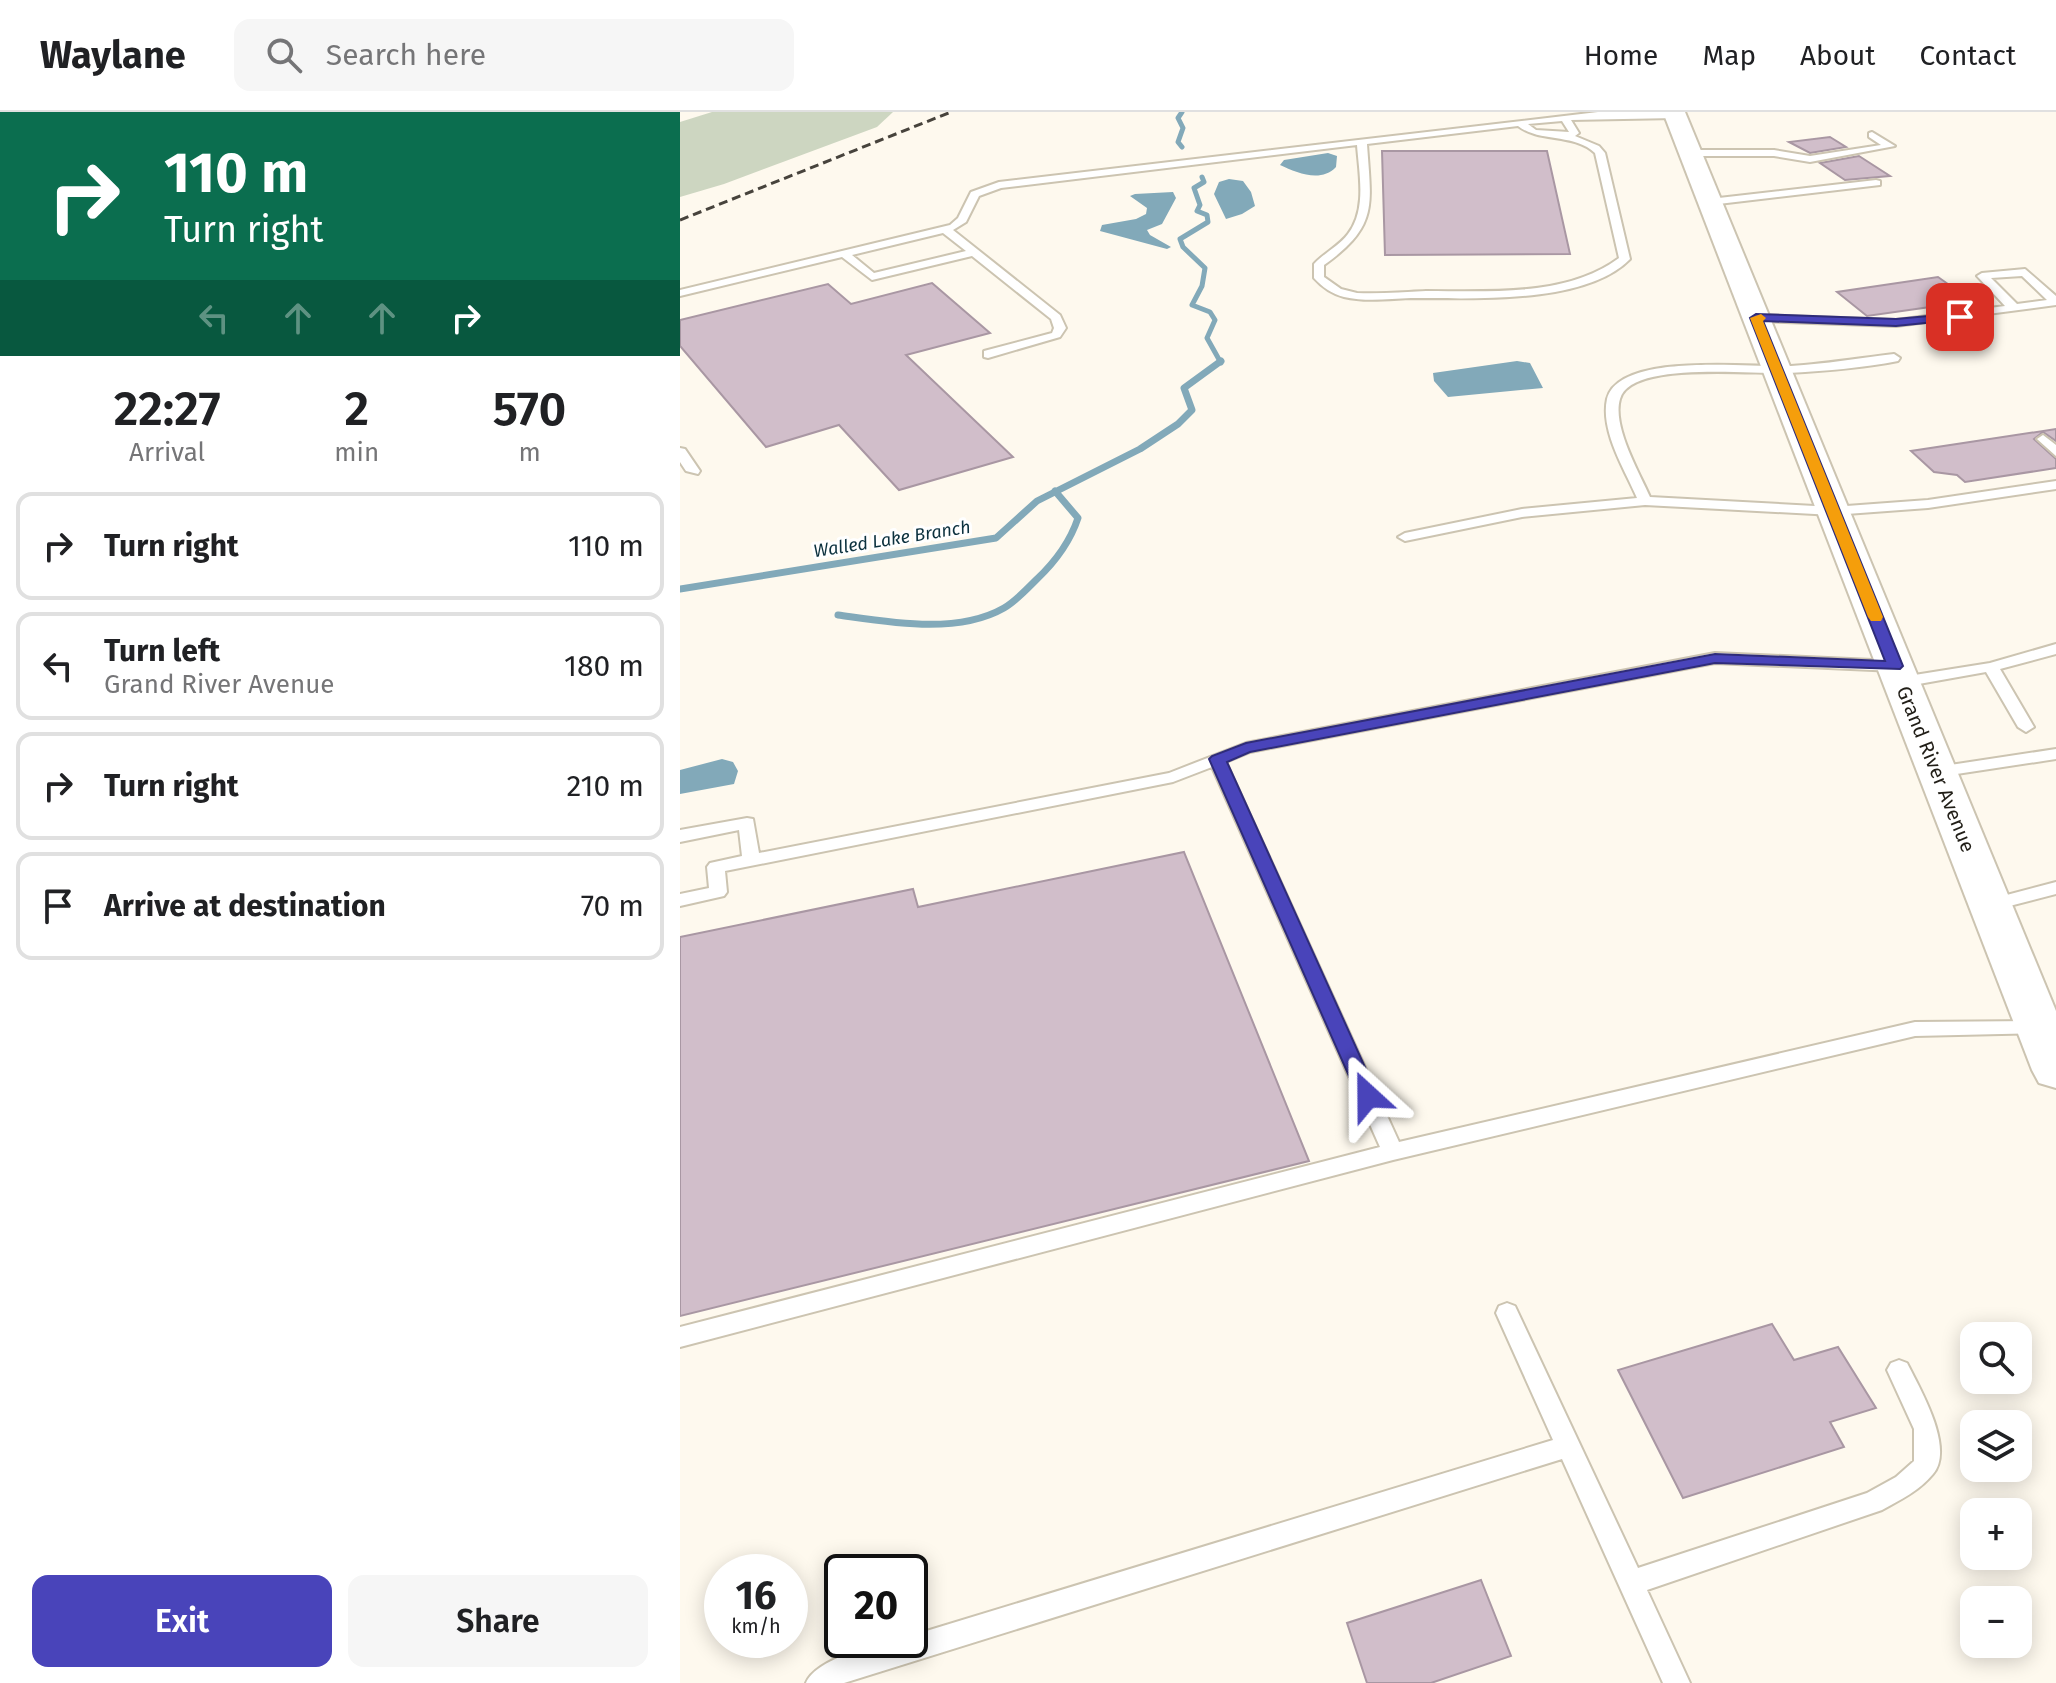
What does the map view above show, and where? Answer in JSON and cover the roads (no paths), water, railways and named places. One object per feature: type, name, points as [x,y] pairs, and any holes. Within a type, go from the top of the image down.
[{"type":"main road","name":"Grand River Avenue","points":[[1675,114],[2056,1070]]},
{"type":"lane","points":[[680,293],[946,230],[962,220],[975,194],[999,185],[1565,118],[1675,114]]},
{"type":"lane","points":[[1565,118],[1574,129],[1574,133],[1567,136]]},
{"type":"lane","points":[[1520,123],[1533,133]]},
{"type":"lane","points":[[1362,141],[1364,221],[1347,245],[1319,264],[1319,278],[1332,290],[1351,296],[1470,294],[1558,287],[1605,273],[1625,259],[1600,153],[1596,148],[1567,136],[1517,135]]},
{"type":"lane","points":[[1691,153],[1774,153],[1810,159],[1890,146],[1872,135]]},
{"type":"lane","points":[[1710,202],[1876,183]]},
{"type":"lane","points":[[946,230],[1056,317],[1060,328],[1056,335],[988,354]]},
{"type":"lane","points":[[846,255],[872,277],[974,252]]},
{"type":"lane","points":[[2014,308],[1982,276],[2025,272],[2056,302]]},
{"type":"lane","points":[[1756,318],[1896,323],[2056,302]]},
{"type":"lane","points":[[1645,501],[1611,415],[1615,392],[1628,379],[1659,371],[1777,370],[1894,358]]},
{"type":"lane","points":[[2043,439],[2056,452]]},
{"type":"lane","points":[[680,452],[693,471]]},
{"type":"lane","points":[[1405,537],[1522,513],[1645,501],[1833,511],[1928,504],[2056,485]]},
{"type":"lane","points":[[680,900],[718,892],[716,867],[1173,777],[1246,748],[1715,658],[1898,674],[1991,667],[2056,649]]},
{"type":"lane","points":[[1991,667],[2026,727]]},
{"type":"lane","points":[[1937,772],[2056,754]]},
{"type":"lane","points":[[1217,759],[1393,1152]]},
{"type":"lane","points":[[680,836],[747,823],[751,860]]},
{"type":"lane","points":[[1990,905],[2056,888]]},
{"type":"lane","points":[[680,1337],[1393,1152],[1915,1029],[2039,1028]]},
{"type":"lane","points":[[1507,1313],[1677,1683]]},
{"type":"lane","points":[[1631,1583],[1873,1502],[1905,1485],[1926,1465],[1926,1429],[1899,1370]]},
{"type":"lane","points":[[819,1683],[830,1674],[1568,1446]]},
{"type":"water","points":[[1328,153],[1337,156],[1336,167],[1323,175],[1301,173],[1280,165],[1284,160]]},
{"type":"water","points":[[1229,179],[1243,181],[1251,192],[1255,206],[1226,219],[1214,194],[1219,182]]},
{"type":"water","points":[[1173,192],[1176,198],[1162,224],[1147,230],[1171,247],[1167,249],[1100,231],[1102,225],[1136,219],[1146,214],[1147,208],[1130,196]]},
{"type":"water","points":[[1517,361],[1530,363],[1543,388],[1448,397],[1434,381],[1433,373]]},
{"type":"water","points":[[722,759],[733,762],[738,771],[734,784],[680,794],[680,770]]},
{"type":"waterway","name":"Walled Lake Branch","points":[[1182,112],[1178,118],[1183,128],[1178,142],[1182,147]]},
{"type":"waterway","name":"Walled Lake Branch","points":[[1202,177],[1204,182],[1194,188],[1200,205],[1197,211],[1207,215],[1208,222],[1180,239],[1183,247],[1205,268],[1202,286],[1192,305],[1210,312],[1215,320],[1207,338],[1220,362]]},
{"type":"waterway","name":"Walled Lake Branch","points":[[1056,492],[1140,449],[1178,424],[1192,410],[1184,388],[1220,362]]},
{"type":"waterway","name":"Walled Lake Branch","points":[[680,589],[996,538],[1037,501],[1056,492]]},
{"type":"waterway","points":[[838,615],[900,623],[944,624],[985,616],[1004,608],[1050,566],[1075,527],[1078,518],[1056,492]]},
{"type":"railway","points":[[680,220],[951,112]]}]
